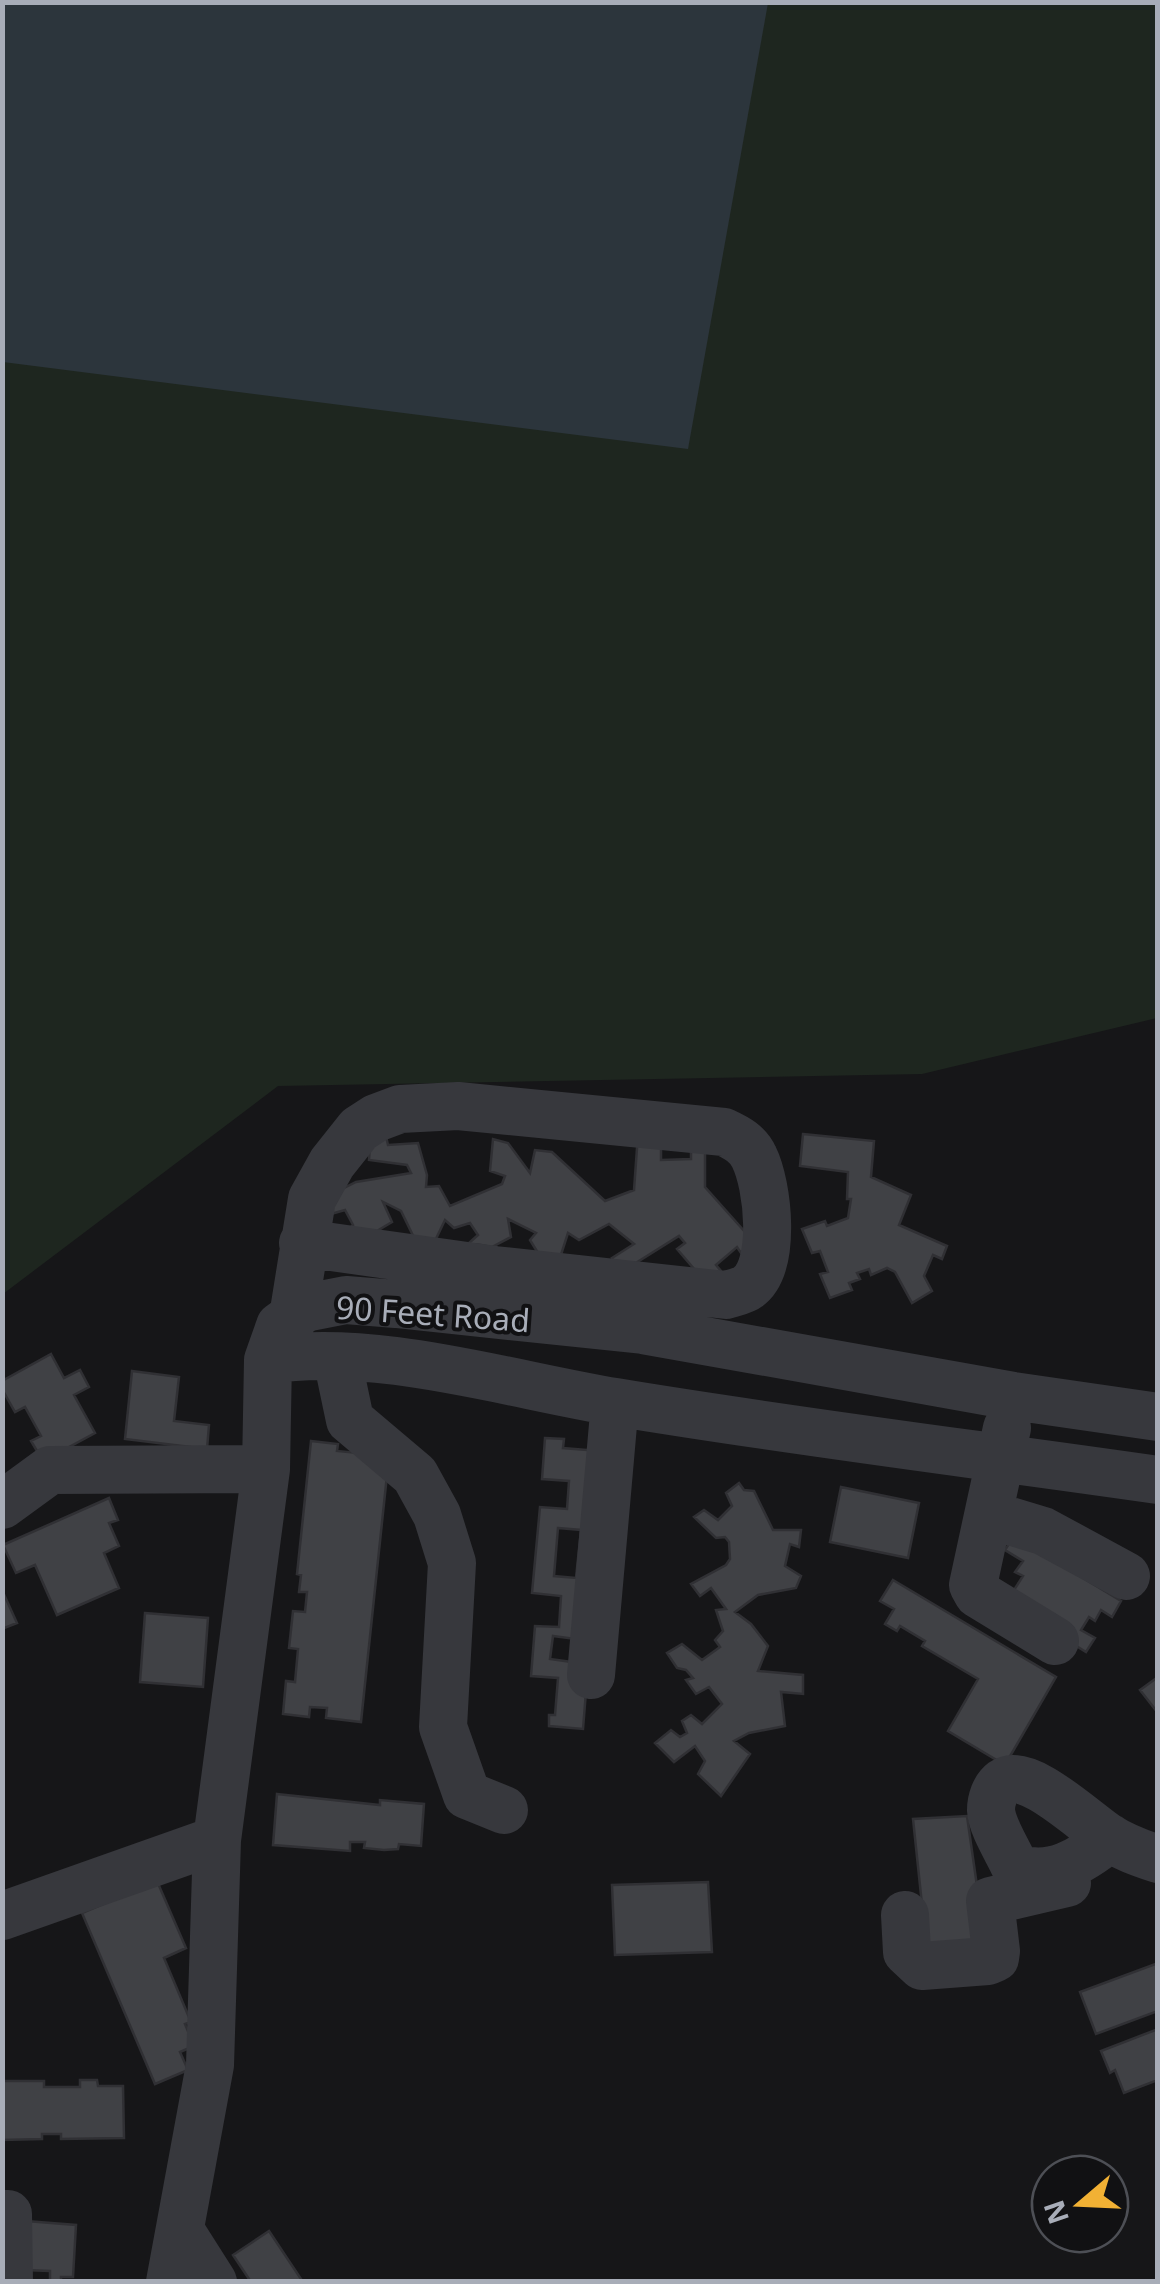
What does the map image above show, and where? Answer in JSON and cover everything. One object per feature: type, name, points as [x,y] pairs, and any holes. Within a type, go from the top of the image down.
[{"type":"street","points":[[294,1317],[312,1198],[358,1129],[400,1109],[458,1106],[724,1132],[740,1139],[753,1154],[763,1180],[768,1218],[766,1253],[758,1276],[748,1288],[653,1318],[591,1676]]},
{"type":"street","points":[[304,1243],[388,1256],[492,1292]]},
{"type":"street","points":[[383,1303],[388,1256]]},
{"type":"street","name":"90 Feet Road","points":[[1158,1417],[1014,1396],[653,1318],[492,1292],[383,1303],[346,1300],[304,1308],[280,1326],[268,1360],[293,1356],[402,1362],[636,1405],[1158,1480]]},
{"type":"street","points":[[336,1358],[350,1420],[415,1475],[437,1514],[452,1564],[442,1727],[467,1795],[504,1810]]},
{"type":"street","points":[[170,2282],[210,2065],[216,1840],[266,1469],[268,1360]]},
{"type":"street","points":[[1014,1396],[973,1585],[978,1594],[1055,1641]]},
{"type":"street","points":[[2,1504],[50,1470],[266,1469]]},
{"type":"street","points":[[990,1515],[1044,1531],[1126,1576]]},
{"type":"street","points":[[905,1914],[908,1952],[922,1966],[994,1958],[974,1791]]},
{"type":"street","points":[[2,1916],[216,1840]]},
{"type":"street","points":[[990,1901],[1147,1847]]},
{"type":"street","points":[[2,2214],[8,2214],[9,2282]]},
{"type":"street","points":[[180,2230],[213,2282]]},
{"type":"shaded area","points":[[3,2],[768,3],[688,449],[3,362]]},
{"type":"shaded area","points":[[3,3],[1157,3],[1157,1018],[922,1074],[278,1086],[3,1294]]},
{"type":"building","points":[[371,1131],[385,1132],[388,1145],[418,1143],[427,1175],[426,1187],[439,1186],[450,1206],[502,1184],[505,1176],[490,1171],[493,1139],[508,1143],[530,1173],[535,1150],[552,1152],[605,1201],[634,1190],[638,1134],[661,1134],[661,1160],[691,1159],[691,1140],[705,1140],[705,1187],[754,1242],[741,1253],[737,1247],[716,1265],[721,1271],[707,1284],[677,1249],[685,1243],[679,1236],[623,1271],[612,1258],[634,1244],[609,1224],[579,1240],[568,1233],[560,1258],[546,1266],[530,1240],[536,1233],[508,1219],[511,1237],[492,1247],[469,1243],[478,1235],[470,1223],[454,1228],[445,1220],[433,1245],[421,1252],[401,1211],[383,1202],[392,1222],[355,1244],[347,1231],[353,1225],[345,1210],[331,1214],[322,1199],[356,1182],[411,1173],[407,1165],[369,1160]]},
{"type":"building","points":[[803,1134],[874,1141],[871,1177],[911,1195],[899,1225],[947,1246],[942,1259],[933,1255],[924,1276],[932,1291],[912,1303],[895,1272],[887,1268],[871,1275],[869,1269],[857,1273],[860,1279],[849,1283],[852,1290],[830,1298],[820,1274],[828,1272],[820,1251],[812,1253],[802,1229],[848,1218],[848,1172],[800,1166]]},
{"type":"building","points":[[51,1354],[64,1378],[80,1370],[89,1387],[74,1395],[95,1433],[43,1461],[31,1441],[41,1436],[25,1407],[15,1412],[2,1389],[2,1381]]},
{"type":"building","points":[[132,1371],[179,1377],[174,1421],[209,1425],[207,1449],[125,1439]]},
{"type":"building","points":[[545,1438],[564,1439],[563,1448],[587,1450],[606,1443],[583,1729],[549,1726],[549,1715],[555,1715],[558,1678],[531,1676],[535,1626],[559,1627],[561,1596],[532,1593],[540,1507],[567,1509],[569,1481],[542,1479]],"holes":[[[558,1528],[581,1530],[576,1578],[554,1576]],[[553,1636],[576,1639],[572,1662],[550,1659]]]},
{"type":"building","points":[[311,1441],[338,1444],[337,1451],[389,1456],[361,1722],[326,1718],[327,1708],[310,1707],[309,1717],[283,1714],[286,1681],[295,1682],[298,1649],[289,1648],[293,1611],[305,1612],[307,1592],[299,1592],[301,1575],[297,1574]]},
{"type":"building","points":[[739,1483],[744,1490],[754,1491],[773,1530],[801,1530],[799,1547],[790,1544],[785,1566],[801,1576],[796,1588],[758,1595],[735,1612],[751,1624],[768,1646],[758,1671],[803,1675],[803,1694],[781,1692],[785,1726],[749,1733],[734,1741],[750,1754],[721,1796],[698,1774],[705,1761],[695,1746],[674,1762],[655,1743],[671,1730],[680,1737],[687,1733],[682,1721],[691,1715],[702,1724],[722,1704],[709,1687],[696,1694],[686,1680],[693,1678],[686,1670],[677,1668],[667,1653],[682,1644],[702,1660],[720,1647],[715,1640],[723,1631],[716,1610],[726,1609],[711,1588],[700,1596],[691,1584],[726,1565],[730,1559],[729,1542],[725,1537],[716,1538],[694,1517],[704,1510],[718,1520],[732,1506],[726,1493]]},
{"type":"building","points":[[841,1487],[919,1503],[908,1558],[830,1542]]},
{"type":"building","points":[[109,1498],[118,1520],[109,1523],[119,1546],[104,1553],[119,1588],[57,1615],[35,1565],[16,1573],[3,1545]]},
{"type":"building","points":[[1014,1536],[1121,1601],[1112,1617],[1101,1610],[1095,1621],[1089,1617],[1081,1630],[1095,1638],[1086,1652],[993,1594],[1014,1590],[1023,1576],[1015,1572],[1023,1561],[1005,1550]]},
{"type":"building","points":[[893,1580],[1056,1677],[1005,1765],[948,1731],[978,1679],[922,1646],[925,1641],[900,1626],[897,1631],[885,1624],[894,1609],[880,1601]]},
{"type":"building","points":[[2,1590],[17,1623],[2,1629]]},
{"type":"building","points":[[145,1613],[208,1618],[203,1687],[140,1682]]},
{"type":"building","points":[[1158,1677],[1158,1713],[1140,1690]]},
{"type":"building","points":[[277,1794],[380,1805],[380,1800],[424,1804],[421,1846],[399,1844],[398,1849],[384,1850],[364,1848],[365,1842],[350,1842],[350,1851],[273,1845]]},
{"type":"building","points":[[967,1816],[987,1956],[928,1962],[913,1819]]},
{"type":"building","points":[[157,1881],[186,1948],[164,1958],[191,2022],[185,2024],[194,2046],[180,2052],[188,2070],[155,2084],[82,1913]]},
{"type":"building","points":[[708,1882],[712,1952],[615,1955],[612,1885]]},
{"type":"building","points":[[1158,1963],[1158,2011],[1096,2034],[1080,1992]]},
{"type":"building","points":[[1158,2029],[1158,2080],[1124,2093],[1115,2070],[1110,2073],[1101,2051]]},
{"type":"building","points":[[80,2080],[97,2080],[98,2086],[123,2086],[124,2138],[61,2139],[61,2134],[42,2134],[42,2139],[2,2140],[2,2081],[44,2081],[44,2087],[80,2087]]},
{"type":"building","points":[[26,2221],[76,2225],[73,2277],[50,2282],[50,2271],[24,2270]]},
{"type":"building","points":[[269,2231],[303,2282],[251,2282],[233,2255]]}]
